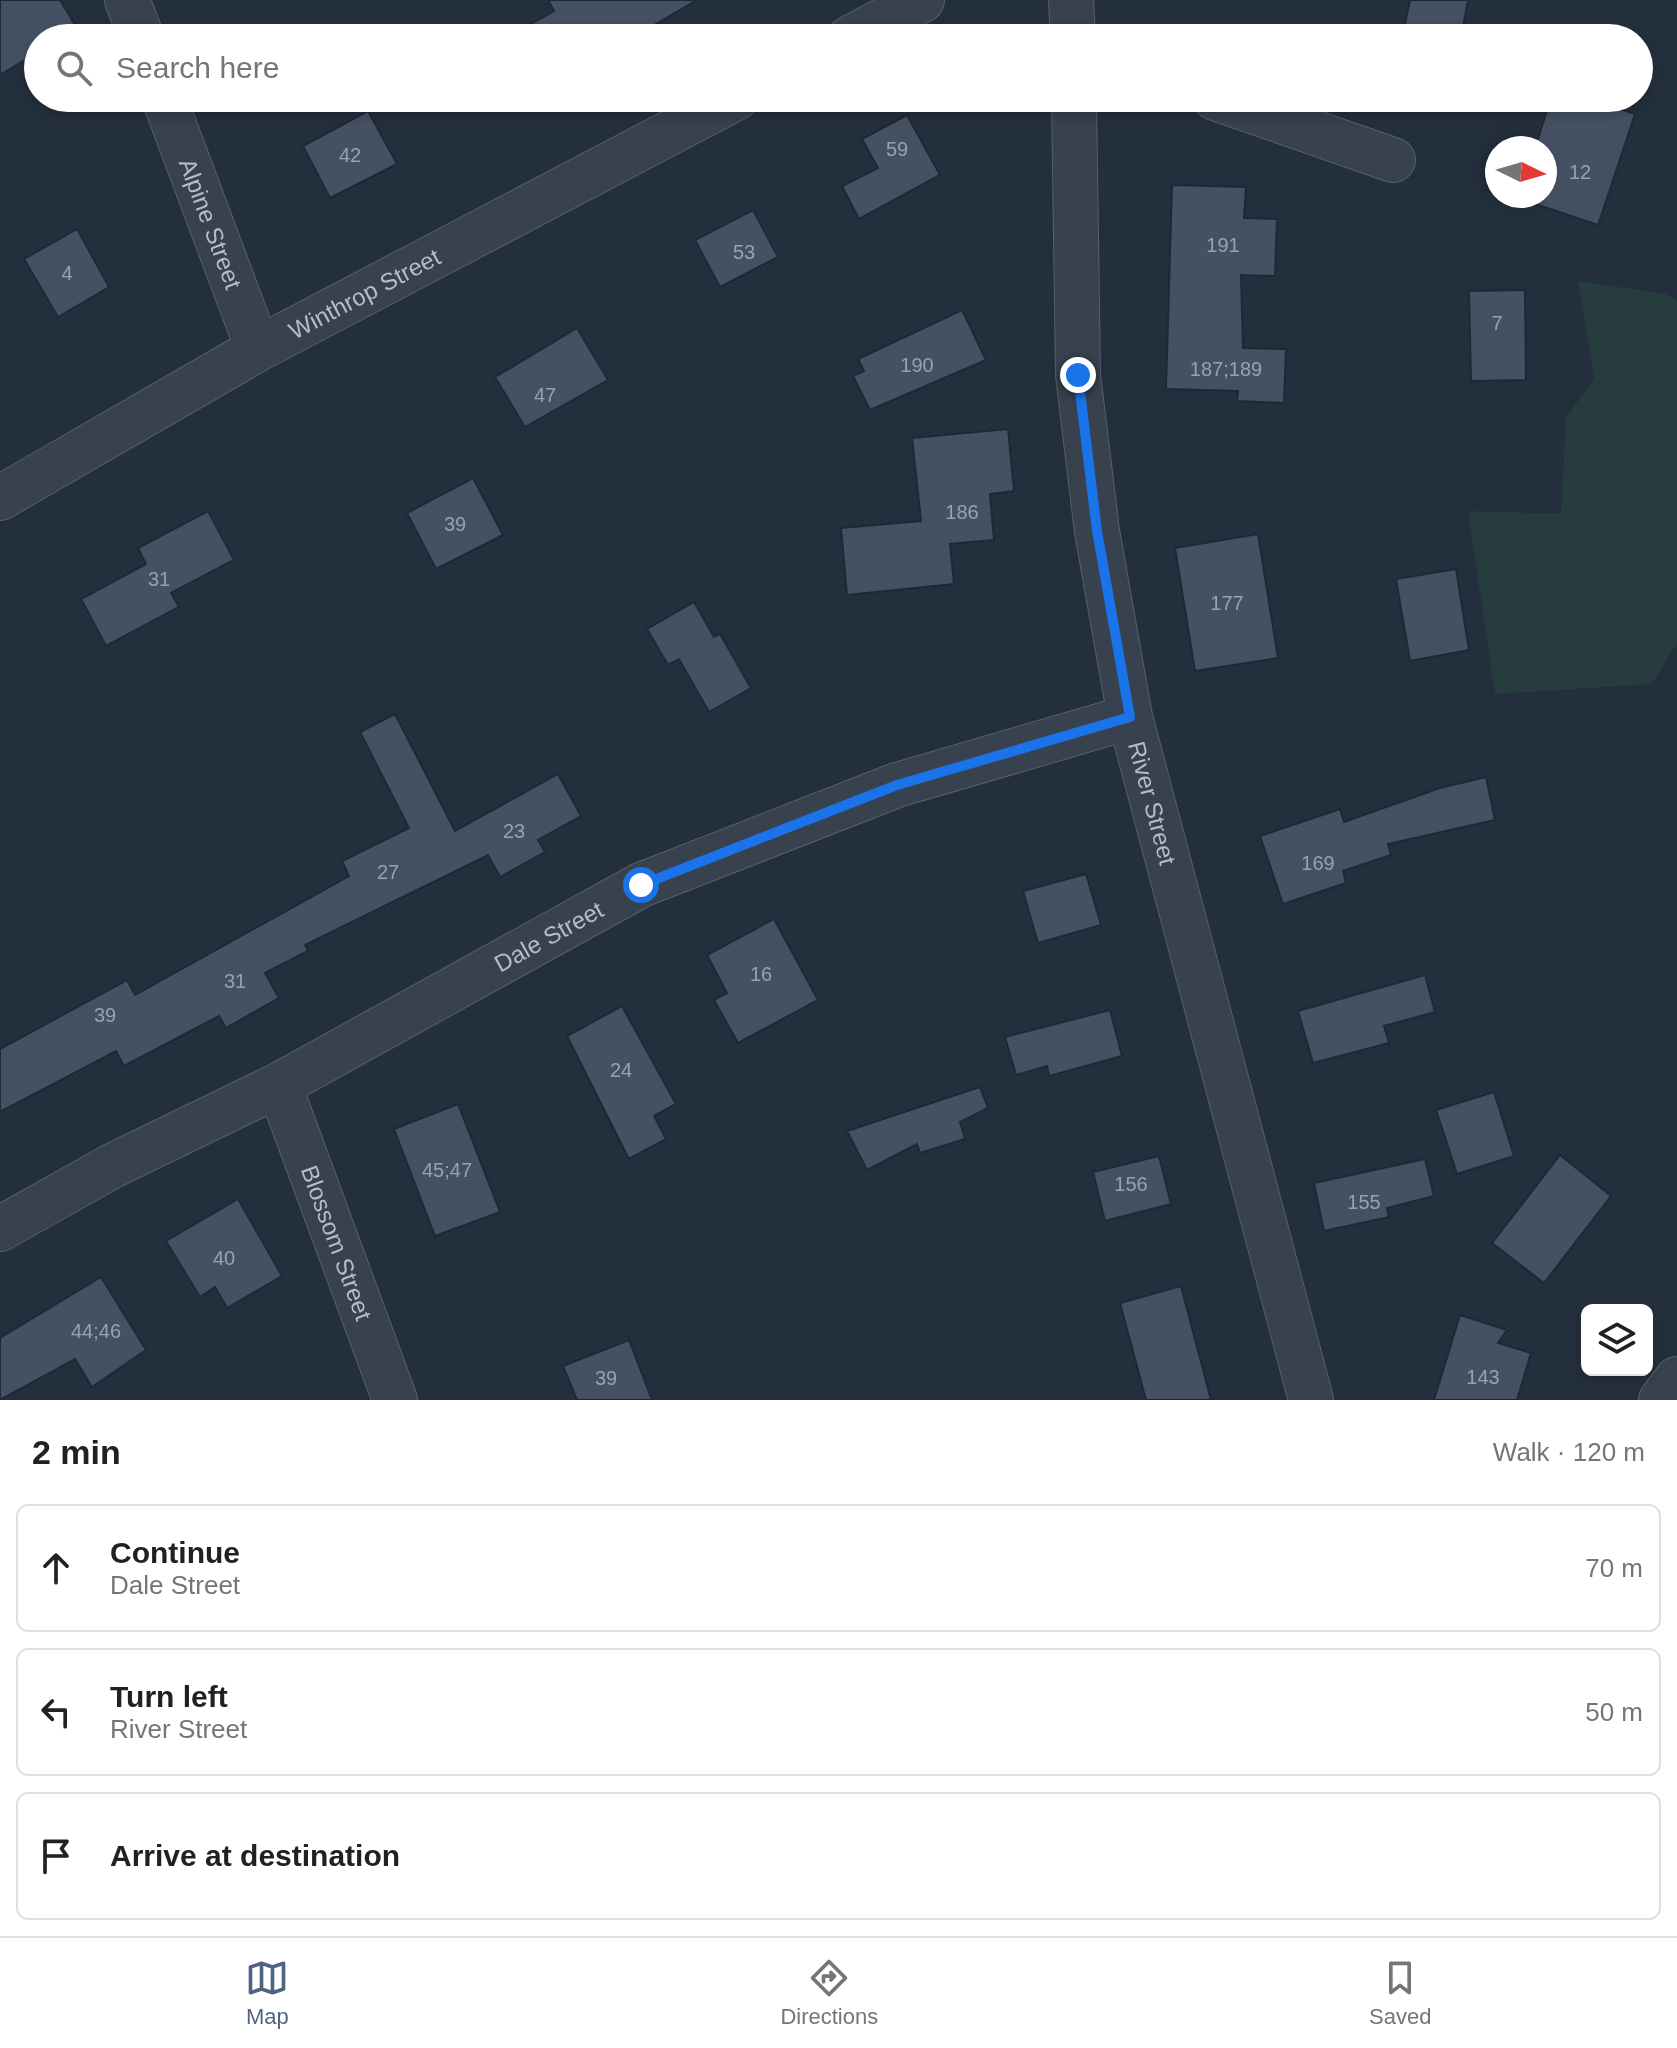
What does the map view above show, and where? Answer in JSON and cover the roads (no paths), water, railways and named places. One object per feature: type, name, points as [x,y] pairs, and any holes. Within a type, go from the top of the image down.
[{"type":"street","points":[[127,0],[136,24]]},
{"type":"street","points":[[877,24],[922,0]]},
{"type":"street","points":[[1071,0],[1072,24]]},
{"type":"street","name":"Alpine Street","points":[[169,112],[258,349]]},
{"type":"street","name":"Winthrop Street","points":[[0,498],[258,349],[709,112]]},
{"type":"street","name":"River Street","points":[[1074,112],[1078,375],[1097,531],[1130,717],[1311,1400]]},
{"type":"street","points":[[1255,112],[1393,160]]},
{"type":"street","name":"Dale Street","points":[[0,1229],[112,1166],[279,1085],[641,885],[897,785],[1130,717]]},
{"type":"street","name":"Blossom Street","points":[[279,1085],[395,1400]]},
{"type":"street","points":[[1661,1400],[1677,1379]]}]
